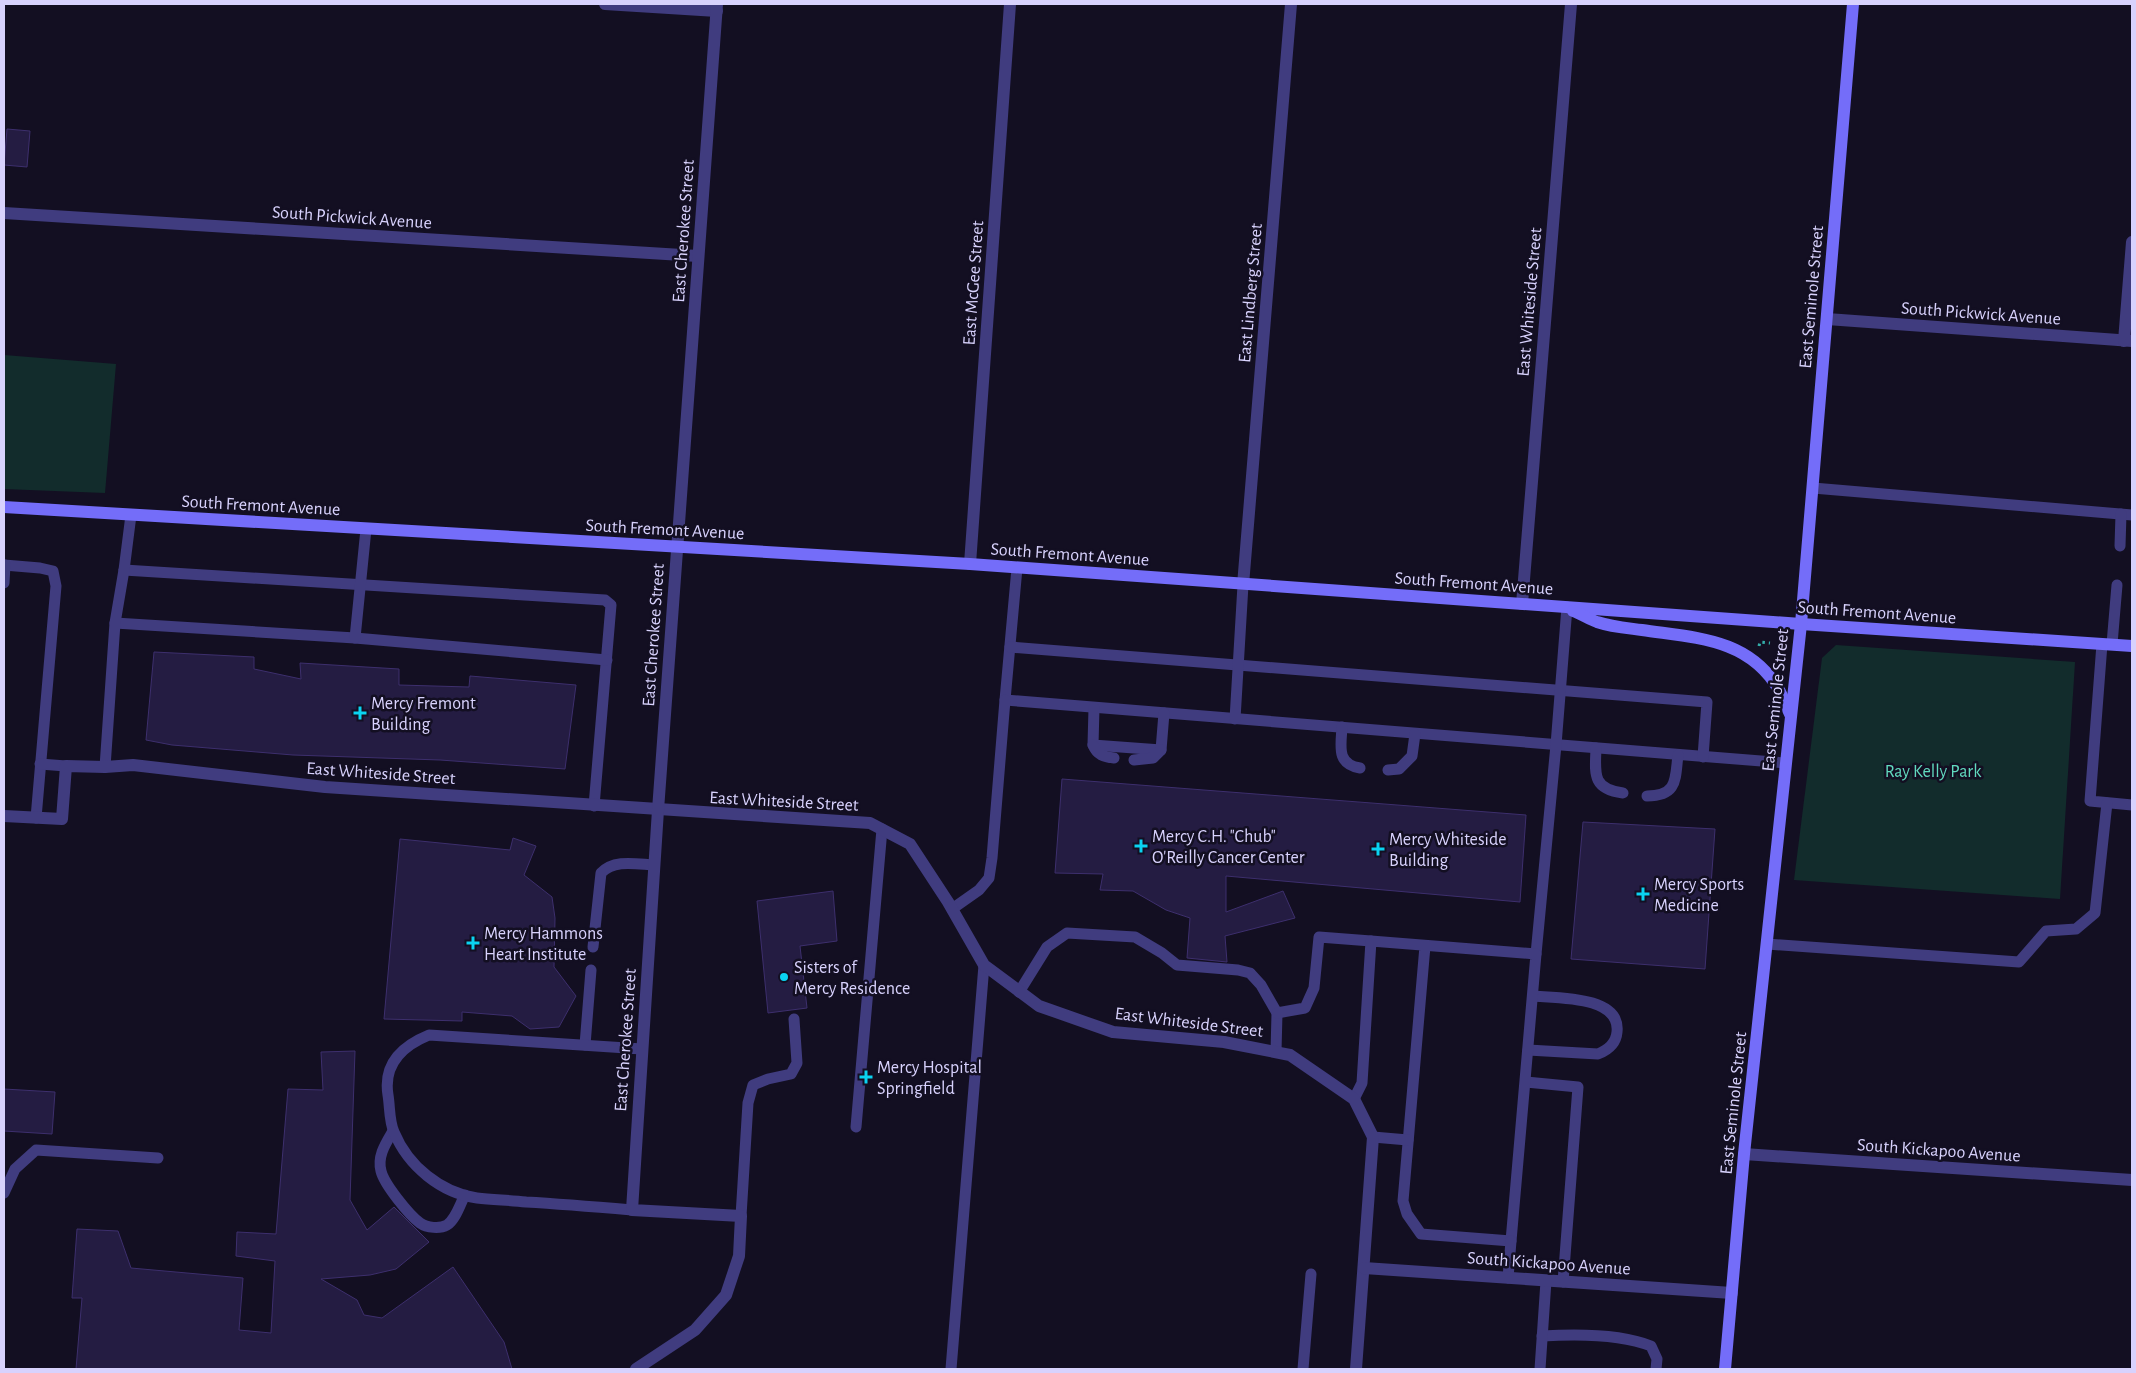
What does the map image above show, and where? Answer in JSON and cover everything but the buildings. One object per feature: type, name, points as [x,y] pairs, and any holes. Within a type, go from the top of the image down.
[{"type":"main road","name":"East Seminole Street","points":[[1725,1369],[1744,1154],[1813,488],[1853,4]]},
{"type":"main road","name":"South Fremont Avenue","points":[[4,507],[970,564],[1243,585],[2132,646]]},
{"type":"main road","points":[[1566,607],[1597,622],[1705,639],[1723,643],[1738,650],[1751,658],[1779,689],[1790,715]]},
{"type":"street","points":[[605,4],[717,7]]},
{"type":"street","name":"East McGee Street","points":[[970,564],[1010,4]]},
{"type":"street","name":"East Lindberg Street","points":[[1243,585],[1292,4]]},
{"type":"street","name":"East Whiteside Street","points":[[1522,604],[1571,4]]},
{"type":"street","name":"East Cherokee Street","points":[[632,1210],[654,865],[717,7]]},
{"type":"street","name":"South Pickwick Avenue","points":[[4,213],[698,256]]},
{"type":"street","points":[[2128,341],[2132,242]]},
{"type":"street","name":"South Pickwick Avenue","points":[[1827,319],[2128,341]]},
{"type":"street","points":[[4,816],[62,820],[66,766]]},
{"type":"street","name":"East Whiteside Street","points":[[66,766],[132,766],[325,787],[870,823],[910,844],[952,909],[984,965],[1039,1006],[1113,1032],[1224,1042],[1290,1055],[1354,1099],[1373,1137]]},
{"type":"street","points":[[1356,1369],[1373,1137]]},
{"type":"street","name":"South Kickapoo Avenue","points":[[1744,1154],[2132,1180]]},
{"type":"street","points":[[632,1210],[741,1216],[738,1256],[726,1295],[694,1330],[636,1369]]},
{"type":"street","name":"South Kickapoo Avenue","points":[[1364,1268],[1732,1293]]},
{"type":"lane","points":[[1813,488],[2127,514],[2120,546]]},
{"type":"lane","points":[[105,767],[115,623],[131,515]]},
{"type":"lane","points":[[355,638],[366,529]]},
{"type":"lane","points":[[4,584],[5,565],[53,571],[56,586],[36,818]]},
{"type":"lane","points":[[952,909],[979,890],[989,878],[1017,568]]},
{"type":"lane","points":[[124,570],[605,600],[611,605],[594,806]]},
{"type":"lane","points":[[1235,719],[1240,665],[1243,585]]},
{"type":"lane","points":[[2117,585],[2107,644],[2090,801],[2132,805]]},
{"type":"lane","points":[[1508,1278],[1556,745],[1566,607]]},
{"type":"lane","points":[[115,623],[355,638],[607,660]]},
{"type":"lane","points":[[1010,647],[1707,702],[1703,757]]},
{"type":"lane","points":[[1005,700],[1785,763]]},
{"type":"lane","points":[[1094,708],[1093,746],[1095,752],[1104,757],[1114,758]]},
{"type":"lane","points":[[1134,760],[1153,758],[1161,750],[1164,713]]},
{"type":"lane","points":[[1342,727],[1341,752],[1344,761],[1350,766],[1360,768]]},
{"type":"lane","points":[[1388,770],[1399,769],[1412,756],[1415,734]]},
{"type":"lane","points":[[1093,746],[1161,750]]},
{"type":"lane","points":[[1596,748],[1595,777],[1610,792],[1624,793]]},
{"type":"lane","points":[[1647,796],[1659,796],[1669,792],[1675,782],[1678,755]]},
{"type":"lane","points":[[40,764],[66,766]]},
{"type":"lane","points":[[1767,944],[2019,962],[2046,930],[2076,929],[2095,913],[2107,803]]},
{"type":"lane","points":[[856,1127],[882,829]]},
{"type":"lane","points":[[593,947],[601,873],[608,866],[618,864],[654,865]]},
{"type":"lane","points":[[1019,992],[1047,947],[1067,933],[1135,937],[1162,953],[1177,966],[1238,970],[1250,973],[1261,985],[1277,1014],[1276,1052]]},
{"type":"lane","points":[[1277,1014],[1305,1008],[1314,988],[1319,937],[1536,954]]},
{"type":"lane","points":[[1354,1099],[1362,1083],[1371,941]]},
{"type":"lane","points":[[1424,946],[1403,1202],[1407,1214],[1421,1234],[1511,1241]]},
{"type":"lane","points":[[951,1369],[984,965]]},
{"type":"lane","points":[[585,1045],[591,970]]},
{"type":"lane","points":[[1528,1050],[1598,1054],[1608,1050],[1614,1042],[1617,1030],[1616,1018],[1608,1009],[1598,1004],[1533,996]]},
{"type":"lane","points":[[741,1216],[748,1103],[753,1085],[768,1079],[791,1074],[797,1063],[794,1019]]},
{"type":"lane","points":[[632,1210],[475,1198],[450,1191],[423,1172],[406,1155],[393,1131],[387,1090],[389,1073],[395,1058],[412,1042],[429,1035],[642,1049]]},
{"type":"lane","points":[[1526,1082],[1578,1087],[1563,1282]]},
{"type":"lane","points":[[393,1131],[382,1150],[380,1170],[389,1190],[421,1224],[434,1228],[446,1225],[456,1214],[465,1195]]},
{"type":"lane","points":[[1373,1137],[1408,1140]]},
{"type":"lane","points":[[4,1193],[15,1170],[36,1150],[158,1158]]},
{"type":"lane","points":[[1303,1369],[1311,1274]]},
{"type":"lane","points":[[1540,1369],[1546,1281]]},
{"type":"lane","points":[[1542,1336],[1569,1334],[1638,1340],[1651,1346],[1657,1359],[1656,1369]]},
{"type":"path","points":[[1756,651],[1760,642],[1770,643]]},
{"type":"green space","points":[[4,355],[116,364],[105,493],[4,489]]},
{"type":"green space","name":"Ray Kelly Park","points":[[1836,645],[2075,662],[2060,899],[1794,880],[1822,658]]},
{"type":"place","name":"Mercy Fremont Building","points":[[360,713]]},
{"type":"place","name":"Mercy C.H. \"Chub\" O'Reilly Cancer Center","points":[[1141,846]]},
{"type":"place","name":"Mercy Whiteside Building","points":[[1378,849]]},
{"type":"place","name":"Mercy Sports Medicine","points":[[1643,894]]},
{"type":"place","name":"Mercy Hammons Heart Institute","points":[[473,943]]},
{"type":"place","name":"Sisters of Mercy Residence","points":[[784,977]]},
{"type":"place","name":"Mercy Hospital Springfield","points":[[866,1077]]}]
